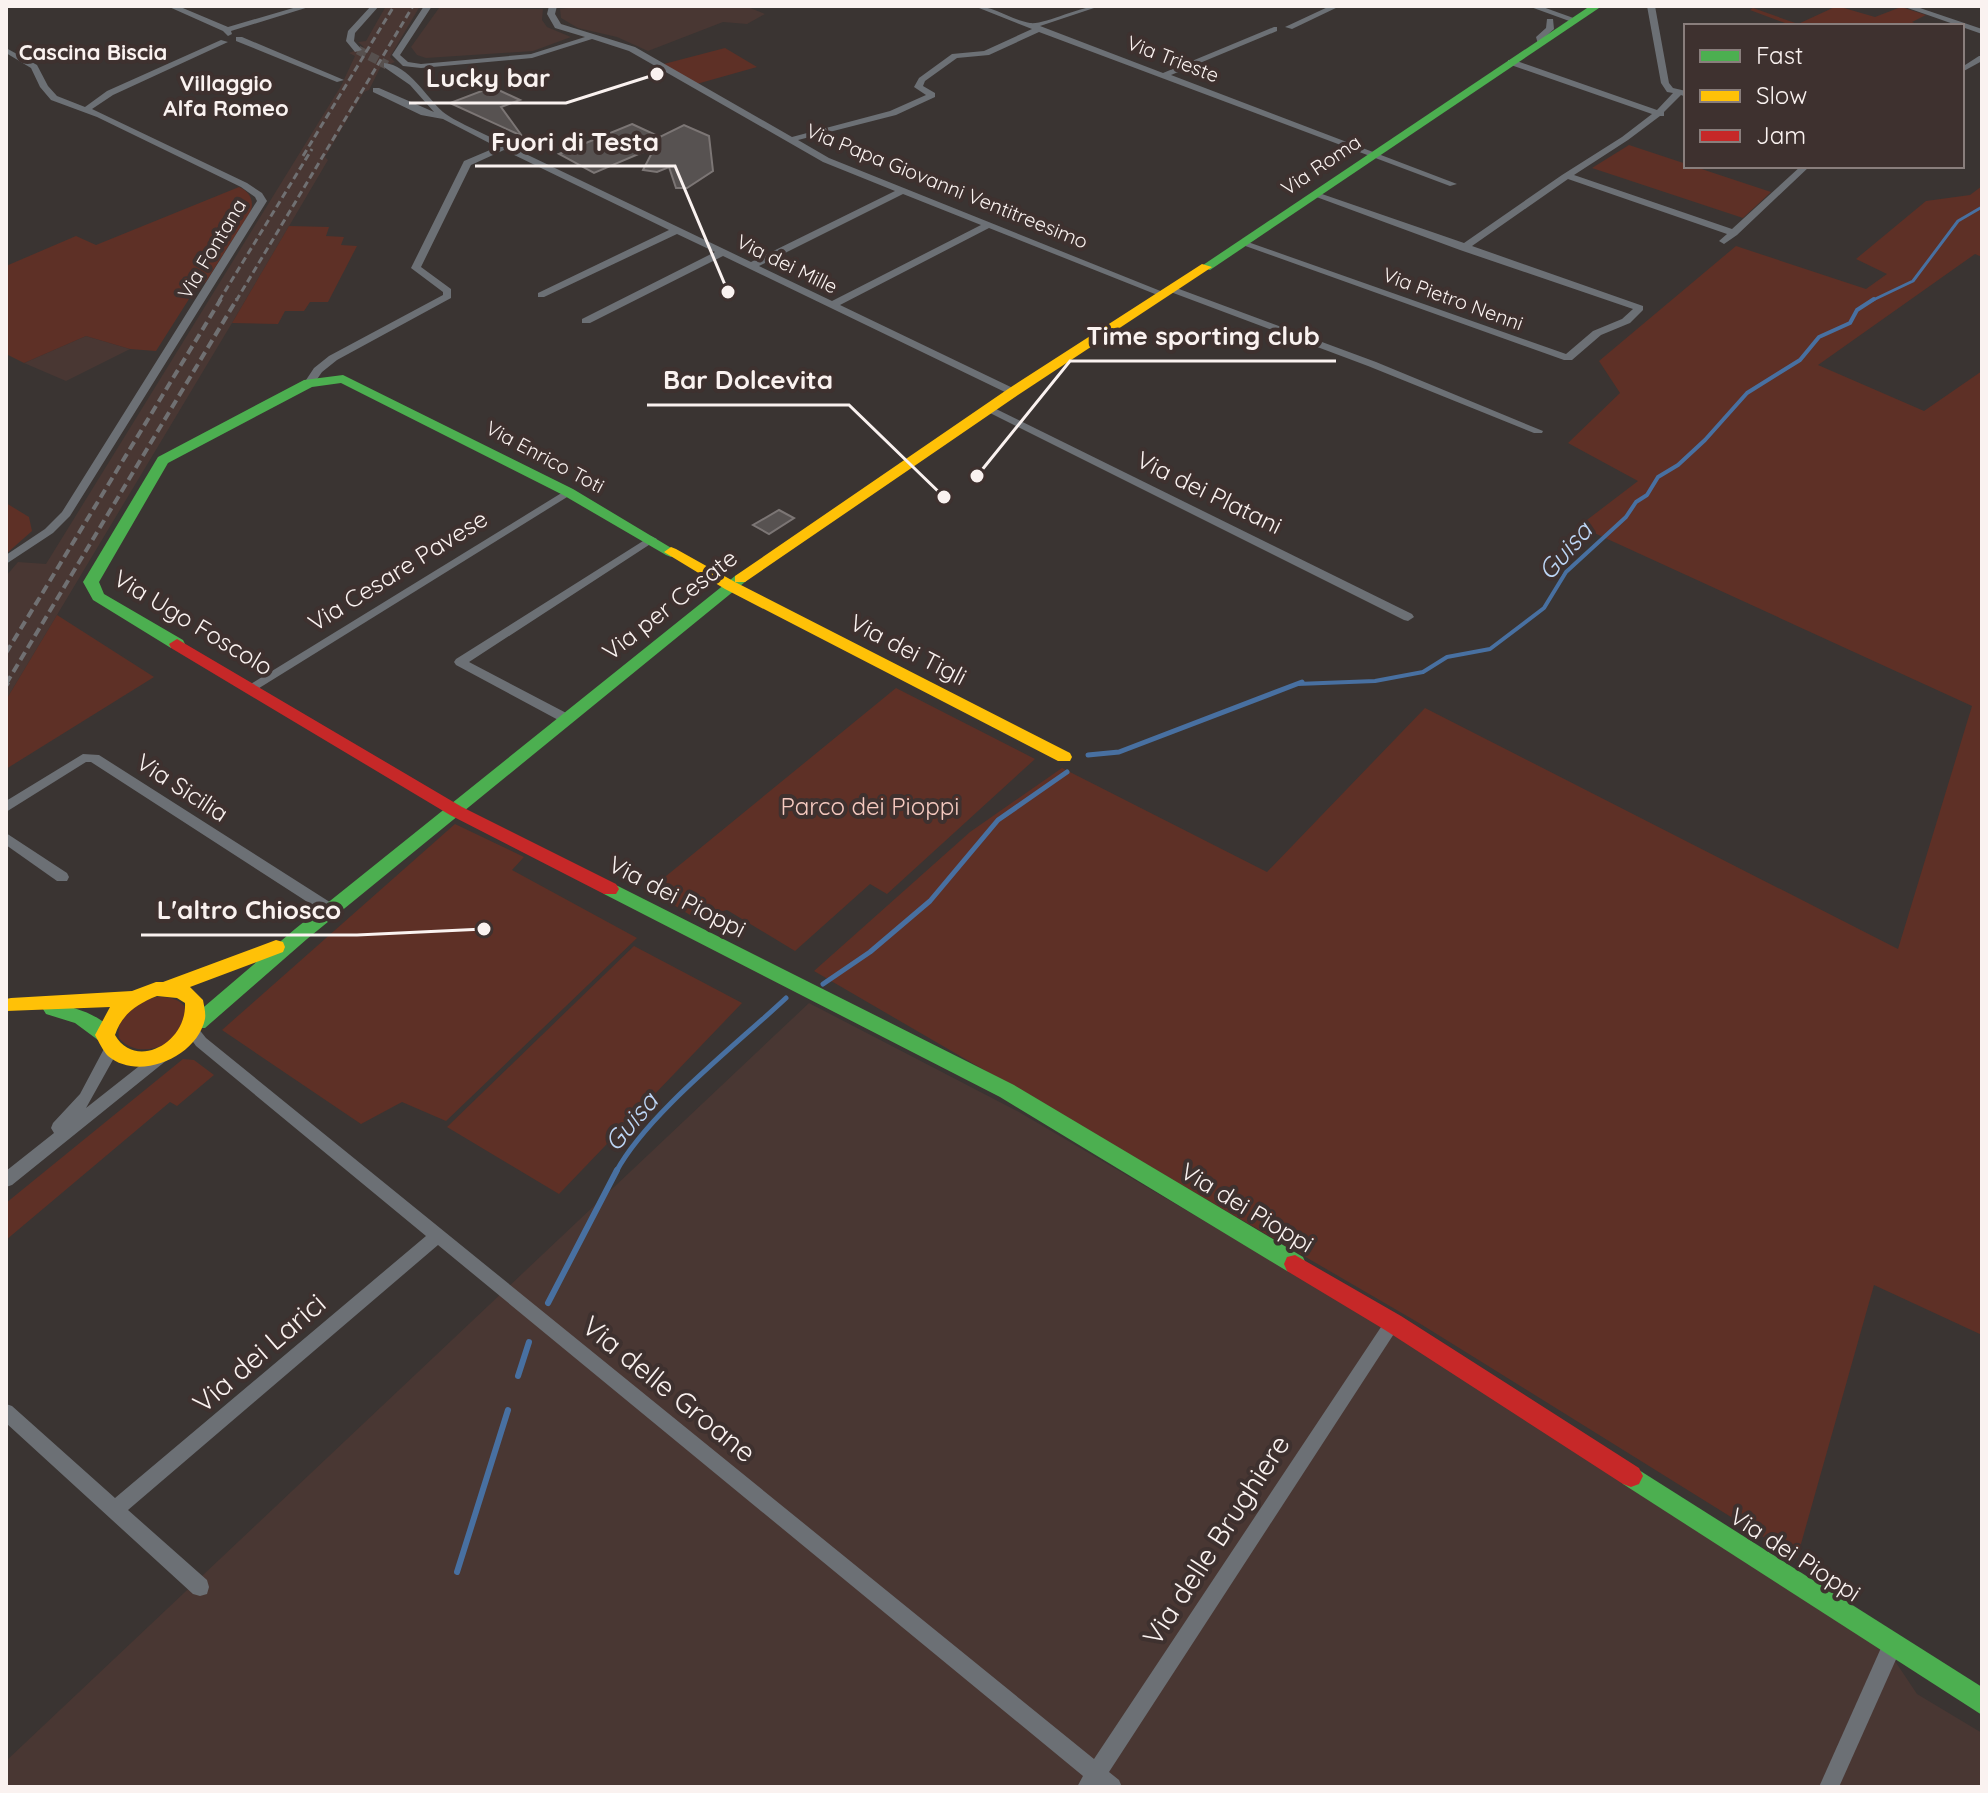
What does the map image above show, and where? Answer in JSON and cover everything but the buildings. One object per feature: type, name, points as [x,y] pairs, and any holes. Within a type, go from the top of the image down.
[{"type":"street","points":[[171,6],[227,35],[240,35],[239,39],[340,80]]},
{"type":"street","points":[[86,110],[110,93],[227,35],[308,6]]},
{"type":"street","points":[[358,50],[350,41],[351,33],[375,6]]},
{"type":"street","points":[[428,6],[396,55],[406,64],[421,66],[532,56],[593,37]]},
{"type":"street","name":"Via Papa Giovanni Ventitreesimo","points":[[553,6],[553,22],[565,30],[614,42],[644,55],[826,160],[1167,292],[1372,364],[1538,431]]},
{"type":"street","name":"Via Trieste","points":[[978,6],[1355,147],[1382,151]]},
{"type":"street","points":[[789,140],[893,113],[932,95],[918,87],[922,80],[955,56],[986,53],[1036,28],[1096,6]]},
{"type":"street","points":[[1289,27],[1336,6]]},
{"type":"street","points":[[1532,6],[1544,10],[1562,23]]},
{"type":"street","name":"Via Roma","points":[[1090,342],[1382,151],[1541,42],[1562,23],[1597,6]]},
{"type":"street","points":[[1651,6],[1665,83],[1670,90],[1683,92]]},
{"type":"street","points":[[1906,6],[1959,24]]},
{"type":"street","points":[[1544,10],[1562,23]]},
{"type":"street","points":[[1165,75],[1274,29]]},
{"type":"street","name":"Via Fontana","points":[[6,50],[34,67],[44,87],[54,98],[86,110],[244,185],[259,195],[262,201],[59,522],[6,560]]},
{"type":"street","points":[[1964,69],[1982,58]]},
{"type":"street","points":[[1511,62],[1661,114]]},
{"type":"street","name":"Via dei Mille","points":[[387,65],[413,83],[445,117],[1013,392]]},
{"type":"street","points":[[376,90],[424,113],[445,117]]},
{"type":"street","points":[[1316,195],[1463,248],[1567,176],[1622,143],[1661,114],[1683,92]]},
{"type":"street","name":"Via Ugo Foscolo","points":[[456,811],[98,597],[91,582],[163,460],[330,371],[448,296],[448,291],[418,272],[420,262],[467,163],[504,147]]},
{"type":"street","points":[[1382,151],[1453,184]]},
{"type":"street","points":[[1724,241],[1804,168]]},
{"type":"street","points":[[1567,176],[1734,233]]},
{"type":"street","points":[[751,266],[902,191]]},
{"type":"street","points":[[832,305],[988,225]]},
{"type":"street","points":[[541,295],[677,230]]},
{"type":"street","name":"Via Pietro Nenni","points":[[1242,243],[1568,358],[1597,333],[1626,321],[1640,308],[1463,248]]},
{"type":"street","points":[[586,321],[723,252]]},
{"type":"street","name":"Via per Cesate","points":[[196,1027],[301,934],[730,586],[1090,342]]},
{"type":"street","name":"Via Enrico Toti","points":[[330,371],[568,492],[730,586]]},
{"type":"street","name":"Via dei Platani","points":[[990,409],[1408,617]]},
{"type":"street","name":"Via Cesare Pavese","points":[[252,687],[568,492]]},
{"type":"street","points":[[567,719],[460,662],[651,539]]},
{"type":"street","name":"Via dei Tigli","points":[[730,586],[1064,757]]},
{"type":"street","name":"Via Sicilia","points":[[6,807],[83,758],[94,758],[331,910]]},
{"type":"street","name":"Via dei Pioppi","points":[[456,811],[773,975],[877,1022],[972,1072],[1393,1323],[1982,1702]]},
{"type":"street","points":[[6,838],[62,877]]},
{"type":"street","name":"Via per Cesate","points":[[167,989],[249,959],[301,934]]},
{"type":"street","points":[[7,1179],[196,1027],[200,1012],[190,995],[167,989],[132,998],[8,1005]]},
{"type":"street","points":[[7,1179],[70,1117],[94,1084],[108,1042],[112,1015],[132,998]]},
{"type":"street","points":[[8,1005],[75,1013],[89,1021],[121,1056],[134,1059],[165,1053]]},
{"type":"street","name":"Via delle Groane","points":[[196,1027],[201,1042],[1098,1783]]},
{"type":"street","name":"Via dei Larici","points":[[115,1510],[437,1236]]},
{"type":"street","name":"Via delle Brughiere","points":[[1098,1783],[1393,1323]]},
{"type":"street","points":[[6,1412],[200,1587]]},
{"type":"street","points":[[1829,1787],[1892,1646]]},
{"type":"shaded area","points":[[386,6],[420,6],[390,57],[395,62],[380,68],[369,90],[364,92],[325,157],[328,160],[6,700],[6,576],[18,562],[46,564],[341,86],[355,56],[349,53],[364,47],[358,42],[366,41]]},
{"type":"shaded area","points":[[584,6],[745,6],[765,14],[747,24],[723,22],[648,51],[617,37],[578,28],[561,18],[560,9]]},
{"type":"shaded area","points":[[439,8],[543,9],[542,20],[547,27],[571,37],[533,51],[426,58],[417,55],[411,47]]},
{"type":"shaded area","points":[[86,336],[130,349],[66,381],[24,363]]},
{"type":"shaded area","points":[[809,1003],[1019,1112],[1359,1312],[1891,1655],[1917,1694],[1982,1733],[1982,1787],[6,1787],[6,1761]]},
{"type":"green space","points":[[1837,6],[1875,17],[1901,7],[1926,15],[1912,22],[1917,24],[1798,24]]},
{"type":"green space","points":[[1753,8],[1798,24],[1783,24],[1750,10]]},
{"type":"green space","points":[[725,48],[757,67],[693,85],[660,65]]},
{"type":"green space","points":[[1629,145],[1684,163],[1684,168],[1698,168],[1771,192],[1743,218],[1592,168]]},
{"type":"green space","points":[[1982,186],[1982,257],[1975,254],[1818,365],[1924,411],[1982,371],[1982,1335],[1874,1285],[1797,1558],[1419,1323],[814,971],[970,832],[1062,768],[1267,872],[1425,708],[1898,949],[1972,706],[1579,526],[1638,481],[1568,443],[1620,393],[1599,361],[1736,246],[1866,289],[1887,274],[1856,259],[1926,201],[1970,195]]},
{"type":"green space","points":[[239,187],[250,197],[251,211],[205,283],[181,293],[189,299],[156,351],[130,349],[86,336],[24,363],[6,354],[6,266],[76,236],[96,245]]},
{"type":"green space","points":[[289,226],[329,227],[326,236],[344,237],[341,245],[357,246],[328,302],[310,302],[304,311],[285,311],[278,324],[232,323]]},
{"type":"green space","points":[[6,503],[29,517],[32,531],[6,554]]},
{"type":"green space","points":[[57,615],[154,677],[6,769],[6,700]]},
{"type":"green space","name":"Parco dei Pioppi","points":[[896,688],[1035,759],[887,894],[870,884],[795,951],[727,910],[695,918],[649,890]]},
{"type":"green space","points":[[455,824],[524,857],[512,870],[637,938],[446,1121],[402,1102],[361,1124],[222,1030]]},
{"type":"green space","points":[[634,946],[742,1003],[559,1194],[447,1127]]},
{"type":"green space","points":[[156,997],[182,1003],[188,1011],[183,1030],[169,1042],[151,1049],[126,1044],[119,1038],[120,1023],[128,1011]]},
{"type":"green space","points":[[183,1059],[194,1060],[214,1075],[177,1106],[170,1102],[6,1240],[6,1203]]},
{"type":"waterway","name":"Guisa","points":[[1871,301],[1913,281],[1958,221],[1982,207]]},
{"type":"waterway","name":"Guisa","points":[[1297,684],[1375,681],[1423,672],[1447,657],[1490,649],[1544,608],[1566,572],[1626,517],[1636,502],[1647,495],[1658,477],[1678,465],[1705,440],[1747,393],[1800,360],[1819,337],[1850,323],[1857,310],[1874,299]]},
{"type":"waterway","name":"Guisa","points":[[1088,755],[1119,752],[1302,682]]},
{"type":"waterway","name":"Guisa","points":[[823,984],[870,952],[930,901],[998,820],[1067,772]]},
{"type":"waterway","name":"Guisa","points":[[616,1172],[630,1150],[670,1104],[786,998]]},
{"type":"waterway","name":"Guisa","points":[[548,1303],[617,1170]]},
{"type":"waterway","name":"Guisa","points":[[518,1376],[529,1342]]},
{"type":"waterway","name":"Guisa","points":[[457,1572],[508,1410]]},
{"type":"tunnel","points":[[358,50],[387,65]]},
{"type":"railway","points":[[303,156],[394,6]]},
{"type":"railway","points":[[236,301],[413,6]]},
{"type":"railway","points":[[219,301],[312,149]]},
{"type":"railway","points":[[6,653],[221,299]]},
{"type":"railway","points":[[6,684],[237,299]]},
{"type":"traffic: fast","points":[[1206,267],[1597,6]]},
{"type":"traffic: fast","points":[[177,644],[98,597],[91,582],[163,460],[309,383],[343,379],[568,492],[671,552]]},
{"type":"traffic: fast","points":[[198,1023],[301,934],[740,579]]},
{"type":"traffic: fast","points":[[610,889],[1007,1091],[1295,1264]]},
{"type":"traffic: fast","points":[[53,1009],[82,1018],[105,1035]]},
{"type":"traffic: fast","points":[[1631,1476],[1982,1702]]},
{"type":"traffic: slow","points":[[740,579],[1013,392],[1206,267]]},
{"type":"traffic: slow","points":[[671,552],[730,586],[1064,757]]},
{"type":"traffic: slow","points":[[168,988],[276,947]]},
{"type":"traffic: slow","points":[[156,989],[181,991],[194,1000],[195,1018],[189,1034],[160,1055],[143,1059],[127,1057],[113,1050],[105,1035],[112,1018],[124,1005],[156,989]]},
{"type":"traffic: slow","points":[[11,1005],[132,998]]},
{"type":"traffic: jam","points":[[177,644],[456,811],[610,889]]},
{"type":"traffic: jam","points":[[1295,1264],[1631,1476]]},
{"type":"place","name":"Lucky bar","points":[[657,74]]},
{"type":"place","name":"Fuori di Testa","points":[[728,292]]},
{"type":"place","name":"Time sporting club","points":[[977,476]]},
{"type":"place","name":"Bar Dolcevita","points":[[944,497]]},
{"type":"place","name":"L'altro Chiosco","points":[[484,929]]},
{"type":"district","name":"Cascina Biscia","points":[[93,52]]},
{"type":"district","name":"Villaggio Alfa Romeo","points":[[226,96]]}]
